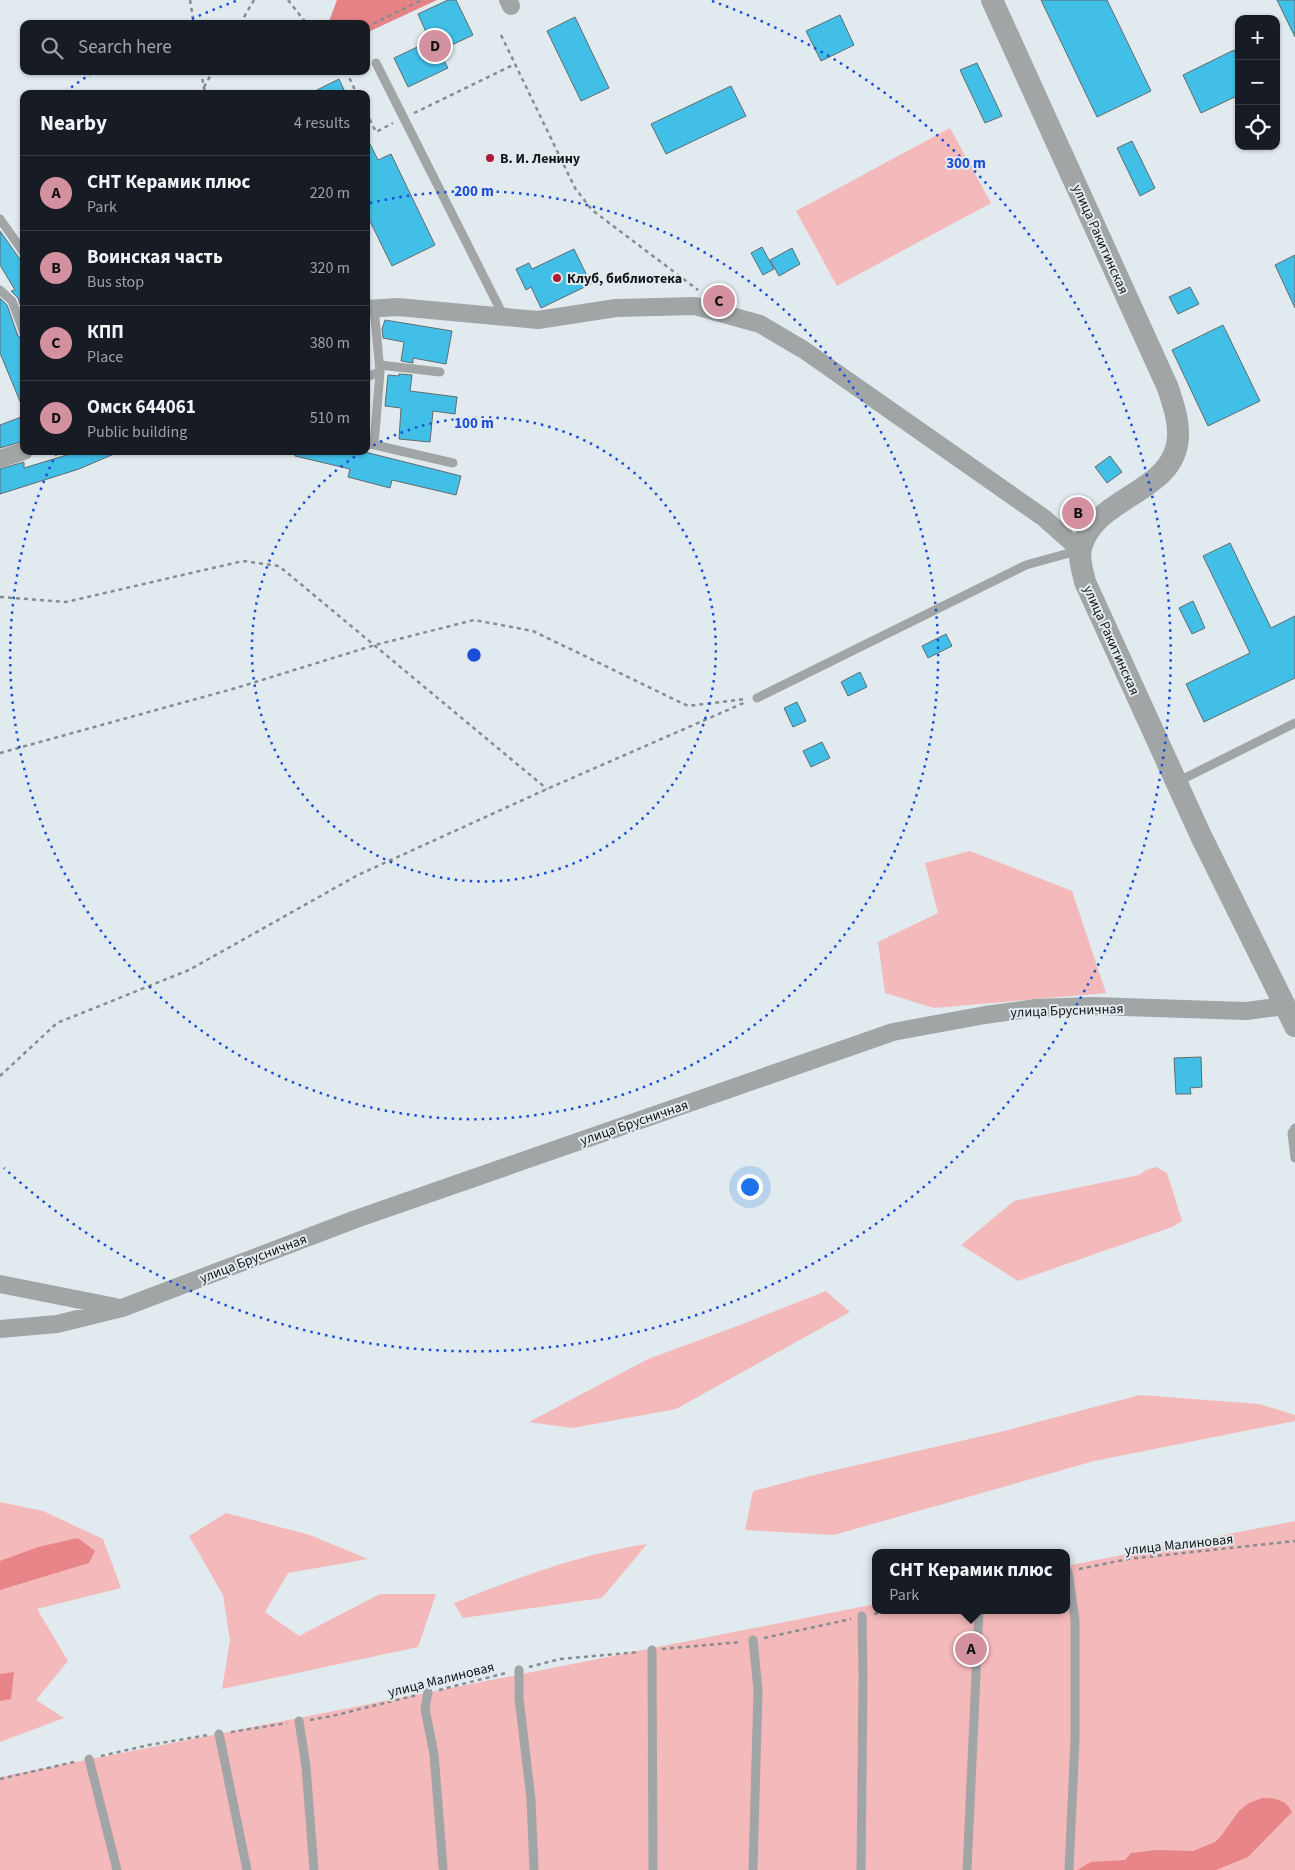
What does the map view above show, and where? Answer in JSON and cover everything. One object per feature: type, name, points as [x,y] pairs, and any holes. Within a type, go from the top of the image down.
[{"type":"street","name":"улица Ракитинская","points":[[992,0],[1168,388],[1176,415],[1178,437],[1174,453],[1166,468],[1150,484],[1097,519],[1086,536],[1080,550],[1085,582],[1201,836],[1295,1026]]},
{"type":"street","points":[[370,308],[398,307],[538,320],[616,308],[694,306],[760,324],[804,350],[1044,518],[1080,550]]},
{"type":"street","points":[[0,459],[20,452]]},
{"type":"street","name":"улица Брусничная","points":[[0,1329],[57,1324],[122,1308],[365,1216],[893,1032],[985,1015],[1036,1008],[1092,1006],[1246,1011],[1285,1006]]},
{"type":"street","points":[[0,1284],[122,1308]]},
{"type":"lane","points":[[376,63],[504,317]]},
{"type":"lane","points":[[0,219],[20,247]]},
{"type":"lane","points":[[0,290],[12,302],[20,323]]},
{"type":"lane","points":[[370,308],[380,368],[370,444],[453,463]]},
{"type":"lane","points":[[370,375],[380,368],[440,372]]},
{"type":"lane","points":[[757,698],[1026,565],[1080,550]]},
{"type":"lane","points":[[1177,782],[1295,723]]},
{"type":"lane","points":[[1295,1128],[1292,1133],[1295,1158]]},
{"type":"lane","points":[[1069,1870],[1075,1741],[1075,1620],[1070,1586]]},
{"type":"lane","points":[[967,1870],[980,1614]]},
{"type":"lane","points":[[861,1870],[862,1616]]},
{"type":"lane","points":[[753,1870],[758,1690],[754,1640]]},
{"type":"lane","points":[[652,1650],[653,1870]]},
{"type":"lane","points":[[519,1670],[520,1698],[531,1799],[534,1870]]},
{"type":"lane","points":[[428,1692],[425,1709],[434,1754],[443,1868]]},
{"type":"lane","points":[[299,1722],[306,1767],[314,1870]]},
{"type":"lane","points":[[219,1734],[247,1870]]},
{"type":"lane","points":[[89,1759],[117,1870]]},
{"type":"path","points":[[190,0],[193,20]]},
{"type":"path","points":[[242,20],[254,0]]},
{"type":"path","points":[[288,0],[304,20]]},
{"type":"path","points":[[370,25],[422,0]]},
{"type":"path","points":[[501,35],[574,188],[592,210],[700,292]]},
{"type":"path","points":[[370,120],[376,132],[515,64]]},
{"type":"path","points":[[202,75],[204,88]]},
{"type":"path","points":[[204,88],[211,75]]},
{"type":"path","points":[[348,75],[355,90]]},
{"type":"path","points":[[0,597],[66,602],[243,561],[279,566],[547,789]]},
{"type":"path","points":[[0,753],[236,688],[375,646],[474,620],[533,631],[688,706],[757,698]]},
{"type":"path","points":[[0,1076],[57,1023],[189,970],[358,875],[547,789],[757,698]]},
{"type":"path","name":"улица Малиновая","points":[[1070,1572],[1128,1559],[1295,1541]]},
{"type":"path","name":"улица Малиновая","points":[[0,1779],[149,1745],[332,1716],[560,1659],[754,1640],[872,1614]]},
{"type":"shaded area","points":[[337,0],[437,0],[370,31],[370,20],[330,20]]},
{"type":"shaded area","points":[[950,128],[991,203],[837,286],[796,211]]},
{"type":"shaded area","points":[[970,851],[1072,891],[1106,993],[934,1008],[885,993],[878,942],[938,913],[925,863]]},
{"type":"shaded area","points":[[1156,1167],[1167,1173],[1182,1221],[1172,1227],[1018,1281],[961,1245],[1014,1201],[1139,1175],[1146,1170]]},
{"type":"shaded area","points":[[826,1291],[850,1312],[676,1409],[572,1428],[529,1422],[648,1359]]},
{"type":"shaded area","points":[[1140,1395],[1259,1404],[1295,1415],[1295,1421],[1094,1461],[834,1535],[745,1530],[753,1491],[1004,1431]]},
{"type":"shaded area","points":[[0,1502],[43,1511],[103,1539],[121,1588],[37,1609],[68,1661],[36,1700],[64,1718],[0,1742]]},
{"type":"shaded area","points":[[226,1513],[310,1535],[368,1559],[288,1573],[265,1612],[299,1636],[380,1594],[436,1594],[418,1647],[222,1689],[230,1640],[223,1595],[189,1536]]},
{"type":"shaded area","points":[[1295,1521],[1295,1870],[0,1870],[0,1777],[872,1605],[872,1614],[1070,1614],[1070,1565]]},
{"type":"shaded area","points":[[78,1538],[95,1551],[89,1563],[0,1590],[0,1561],[38,1547]]},
{"type":"shaded area","points":[[647,1544],[602,1598],[463,1618],[454,1603],[573,1560]]},
{"type":"shaded area","points":[[14,1672],[11,1699],[0,1701],[0,1674]]},
{"type":"shaded area","points":[[1262,1798],[1279,1800],[1286,1804],[1292,1812],[1248,1857],[1216,1870],[1077,1870],[1091,1862],[1125,1860],[1131,1853],[1157,1850],[1193,1851],[1215,1842],[1239,1811],[1249,1803]]},
{"type":"building","points":[[448,0],[456,0],[473,35],[439,51],[448,68],[408,87],[394,58],[430,41],[418,14]]},
{"type":"building","points":[[1041,0],[1107,0],[1151,91],[1097,117]]},
{"type":"building","points":[[1277,0],[1295,0],[1295,37]]},
{"type":"building","points":[[840,15],[854,45],[821,61],[806,31]]},
{"type":"building","points":[[575,17],[609,88],[581,101],[547,31]]},
{"type":"building","points":[[1234,50],[1235,97],[1201,113],[1183,75]]},
{"type":"building","points":[[977,63],[1002,116],[985,123],[960,70]]},
{"type":"building","points":[[339,79],[344,90],[317,90]]},
{"type":"building","points":[[731,86],[746,116],[666,154],[651,124]]},
{"type":"building","points":[[1132,141],[1155,188],[1140,196],[1117,148]]},
{"type":"building","points":[[370,144],[378,160],[391,154],[435,245],[392,266],[370,221]]},
{"type":"building","points":[[0,231],[20,259],[20,304],[18,298],[11,291],[15,290],[0,265]]},
{"type":"building","points":[[762,247],[774,269],[763,275],[751,253]]},
{"type":"building","points":[[792,248],[800,264],[779,276],[770,260]]},
{"type":"building","name":"Клуб, библиотека","points":[[574,249],[591,284],[541,308],[531,287],[526,290],[516,269],[529,263],[532,269]]},
{"type":"building","points":[[1295,255],[1295,308],[1275,265]]},
{"type":"building","points":[[1190,287],[1199,304],[1178,314],[1169,297]]},
{"type":"building","points":[[0,298],[7,305],[20,337],[20,401],[0,353]]},
{"type":"building","points":[[385,320],[452,331],[446,364],[413,358],[413,363],[401,361],[404,342],[383,338],[382,329]]},
{"type":"building","points":[[1223,325],[1260,401],[1208,426],[1172,350]]},
{"type":"building","points":[[399,374],[412,375],[410,391],[457,397],[455,414],[433,411],[430,442],[399,439],[401,408],[385,406],[388,375],[399,376]]},
{"type":"building","points":[[20,418],[20,442],[0,448],[0,425]]},
{"type":"building","points":[[370,453],[461,476],[456,495],[392,480],[390,488],[348,477],[350,469],[295,456],[370,455]]},
{"type":"building","points":[[67,455],[112,455],[79,469],[0,494],[0,469],[24,462],[24,468]]},
{"type":"building","points":[[1110,456],[1122,472],[1107,483],[1095,467]]},
{"type":"building","points":[[1230,543],[1271,628],[1295,616],[1295,678],[1204,722],[1186,684],[1250,653],[1203,556]]},
{"type":"building","points":[[1193,601],[1205,628],[1192,634],[1179,608]]},
{"type":"building","points":[[946,634],[952,646],[928,658],[922,646]]},
{"type":"building","points":[[860,672],[867,687],[848,696],[841,682]]},
{"type":"building","points":[[797,702],[806,721],[793,727],[784,708]]},
{"type":"building","points":[[822,742],[830,758],[811,767],[803,751]]},
{"type":"building","points":[[1201,1057],[1202,1087],[1190,1088],[1191,1094],[1176,1094],[1174,1058]]},
{"type":"place","name":"Омск 644061","points":[[435,46]]},
{"type":"place","name":"В. И. Ленину","points":[[490,158]]},
{"type":"place","name":"Клуб, библиотека","points":[[557,278]]},
{"type":"place","name":"КПП","points":[[719,301]]},
{"type":"place","name":"Воинская часть","points":[[1078,513]]},
{"type":"place","name":"СНТ Керамик плюс","points":[[971,1649]]}]
